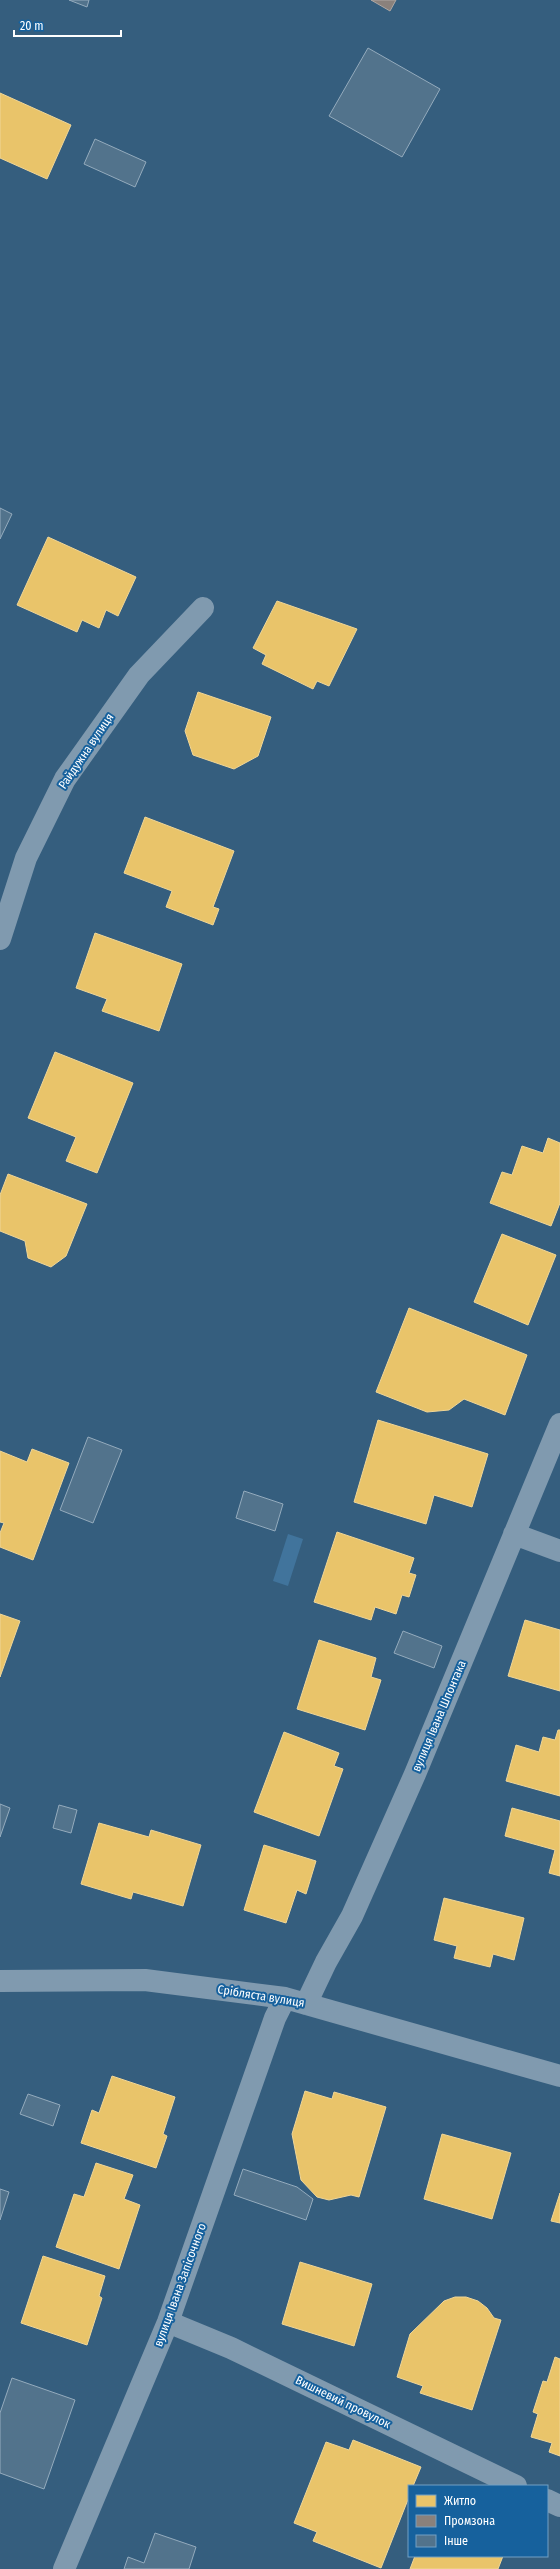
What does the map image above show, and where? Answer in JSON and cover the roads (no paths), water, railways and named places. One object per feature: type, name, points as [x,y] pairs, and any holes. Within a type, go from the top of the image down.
[{"type":"street","name":"Райдужна вулиця","points":[[0,939],[26,858],[65,779],[139,675],[203,608]]},
{"type":"street","name":"вулиця Івана Шпонтака","points":[[306,2004],[326,1962],[352,1916],[415,1774],[560,1424]]},
{"type":"street","points":[[514,1534],[560,1551]]},
{"type":"street","name":"Срібляста вулиця","points":[[0,1981],[145,1980],[285,1998],[560,2076]]},
{"type":"street","name":"вулиця Івана Запісочного","points":[[64,2569],[168,2322],[275,2018],[285,1998]]},
{"type":"street","name":"Вишневий провулок","points":[[168,2322],[231,2348],[514,2485]]},
{"type":"street","points":[[548,2500],[560,2506]]},
{"type":"water","points":[[288,1534],[303,1539],[288,1586],[273,1581]]}]
